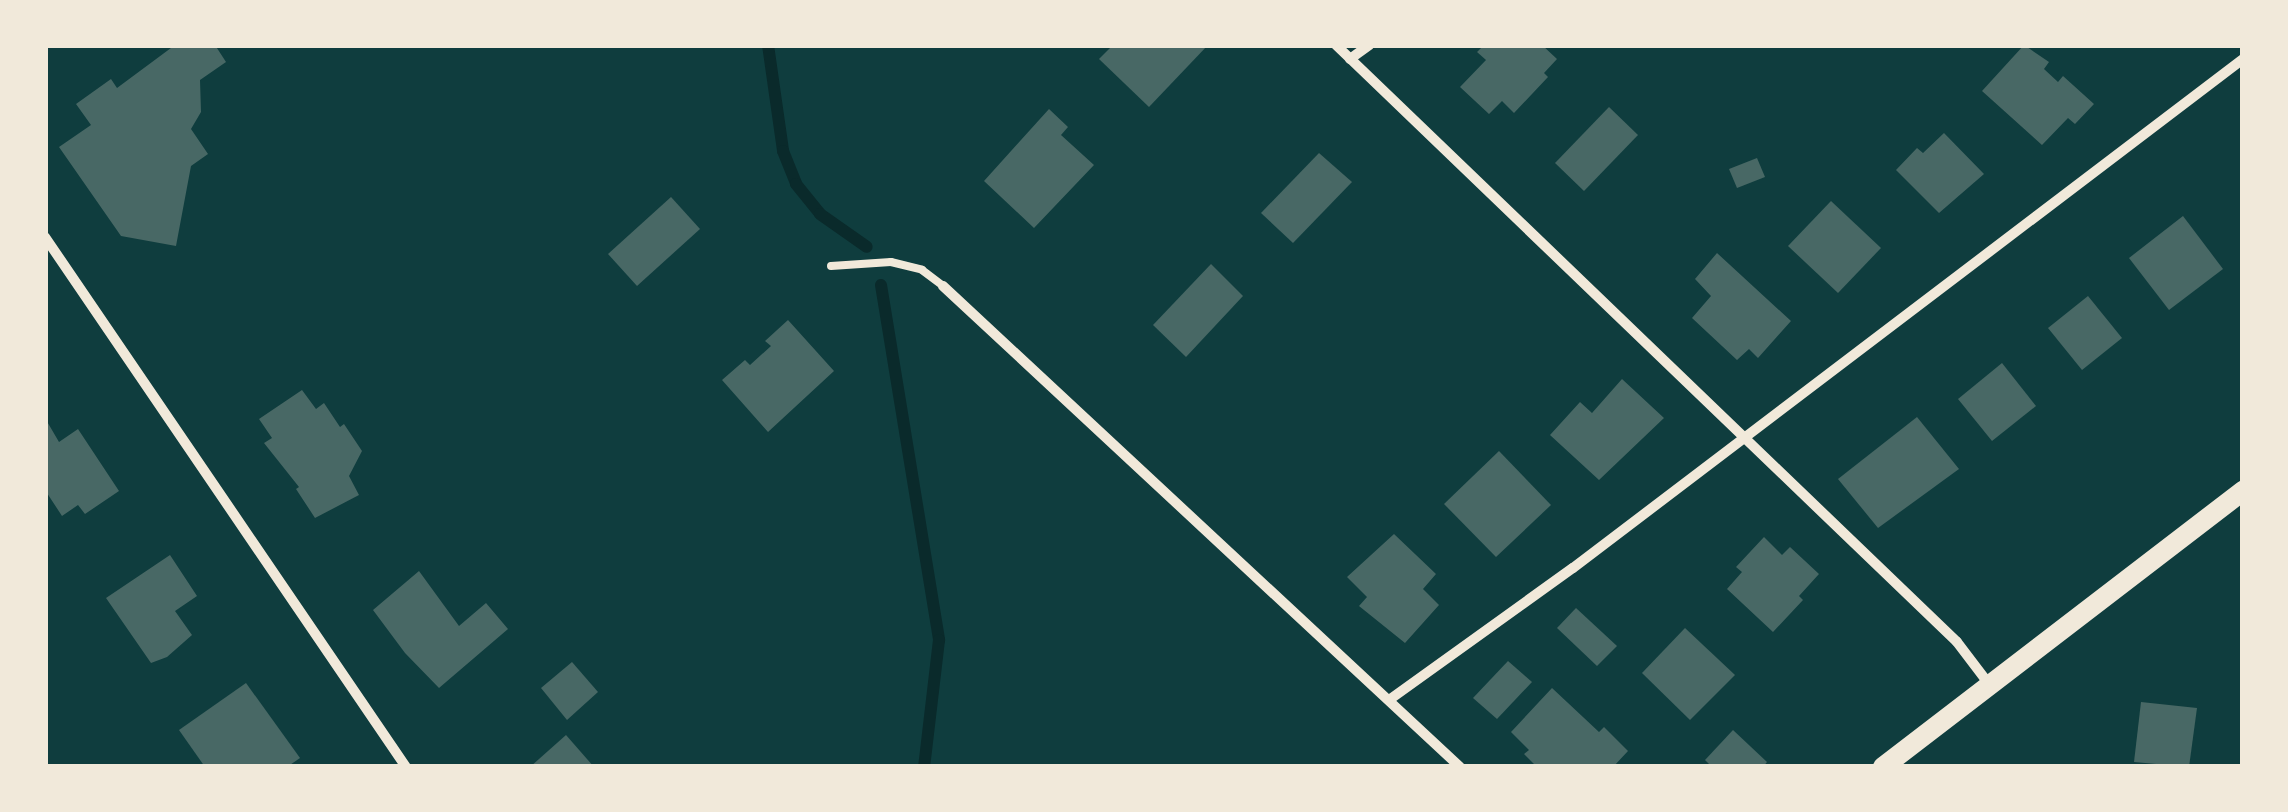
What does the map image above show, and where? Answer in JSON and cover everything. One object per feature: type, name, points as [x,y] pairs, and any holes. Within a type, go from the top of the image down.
[{"type":"main road","points":[[1883,767],[2243,491]]},
{"type":"street","points":[[1336,45],[1958,642],[1990,685]]},
{"type":"street","points":[[1350,59],[1369,45]]},
{"type":"street","points":[[1390,700],[2243,59]]},
{"type":"street","points":[[45,237],[406,767]]},
{"type":"street","points":[[943,286],[1460,767]]},
{"type":"lane","points":[[831,266],[890,262],[922,270],[943,286]]},
{"type":"building","points":[[175,45],[215,45],[226,62],[200,80],[201,112],[191,129],[208,154],[191,166],[176,246],[121,236],[59,147],[91,125],[76,104],[111,79],[117,88]]},
{"type":"building","points":[[1113,45],[1208,45],[1149,107],[1099,59]]},
{"type":"building","points":[[1484,45],[1542,45],[1557,59],[1544,73],[1548,77],[1514,113],[1502,101],[1489,114],[1460,87],[1486,60],[1477,52]]},
{"type":"building","points":[[2024,45],[2049,62],[2044,69],[2058,82],[2063,76],[2094,104],[2075,124],[2068,118],[2042,145],[1982,91]]},
{"type":"building","points":[[1609,107],[1638,135],[1584,191],[1555,163]]},
{"type":"building","points":[[1049,109],[1068,127],[1061,135],[1094,165],[1034,228],[984,181]]},
{"type":"building","points":[[1944,133],[1984,174],[1939,213],[1896,170],[1917,148],[1923,153]]},
{"type":"building","points":[[1319,153],[1352,182],[1293,243],[1261,213]]},
{"type":"building","points":[[1757,158],[1765,177],[1737,188],[1729,169]]},
{"type":"building","points":[[671,197],[700,229],[637,286],[608,254]]},
{"type":"building","points":[[1831,201],[1881,248],[1838,293],[1788,246]]},
{"type":"building","points":[[2183,216],[2223,269],[2169,310],[2129,258]]},
{"type":"building","points":[[1717,253],[1791,321],[1758,358],[1749,349],[1737,360],[1692,318],[1711,296],[1695,279]]},
{"type":"building","points":[[1211,264],[1243,296],[1186,357],[1153,325]]},
{"type":"building","points":[[2088,296],[2122,338],[2082,370],[2048,328]]},
{"type":"building","points":[[788,320],[834,371],[768,432],[722,380],[745,360],[750,365],[771,346],[765,341]]},
{"type":"building","points":[[2002,363],[2036,406],[1992,441],[1958,399]]},
{"type":"building","points":[[1622,379],[1664,418],[1599,480],[1550,435],[1580,402],[1592,413]]},
{"type":"building","points":[[302,390],[316,409],[324,403],[362,451],[349,476],[359,495],[315,518],[296,489],[299,487],[264,443],[272,438],[259,419]]},
{"type":"building","points":[[1917,417],[1959,469],[1878,528],[1838,479]]},
{"type":"building","points":[[45,418],[59,442],[78,429],[119,491],[85,514],[78,505],[62,516],[45,490]]},
{"type":"building","points":[[1499,451],[1551,505],[1496,557],[1444,504]]},
{"type":"building","points":[[1394,534],[1436,574],[1423,589],[1439,605],[1405,643],[1359,606],[1367,597],[1347,577]]},
{"type":"building","points":[[1764,537],[1782,555],[1790,547],[1819,574],[1799,596],[1803,600],[1773,632],[1727,589],[1742,572],[1736,567]]},
{"type":"building","points":[[170,555],[197,596],[175,611],[192,635],[167,657],[151,663],[106,598]]},
{"type":"building","points":[[419,571],[459,626],[486,603],[508,629],[439,688],[405,653],[373,610]]},
{"type":"building","points":[[1576,608],[1617,646],[1597,666],[1557,628]]},
{"type":"building","points":[[1685,628],[1735,675],[1690,720],[1642,673]]},
{"type":"building","points":[[1508,661],[1532,682],[1497,719],[1473,698]]},
{"type":"building","points":[[572,662],[598,692],[567,720],[541,688]]},
{"type":"building","points":[[246,683],[300,758],[287,767],[205,767],[179,730]]},
{"type":"building","points":[[1552,688],[1599,732],[1604,727],[1628,751],[1613,767],[1537,767],[1524,754],[1529,750],[1511,732]]},
{"type":"building","points":[[2141,702],[2197,708],[2189,767],[2134,762]]},
{"type":"building","points":[[1733,730],[1767,762],[1763,767],[1712,767],[1705,760]]},
{"type":"building","points":[[566,735],[594,767],[530,767]]},
{"type":"waterway","points":[[768,45],[783,151],[796,184],[820,214],[867,247]]},
{"type":"waterway","points":[[881,285],[939,640],[924,767]]}]
